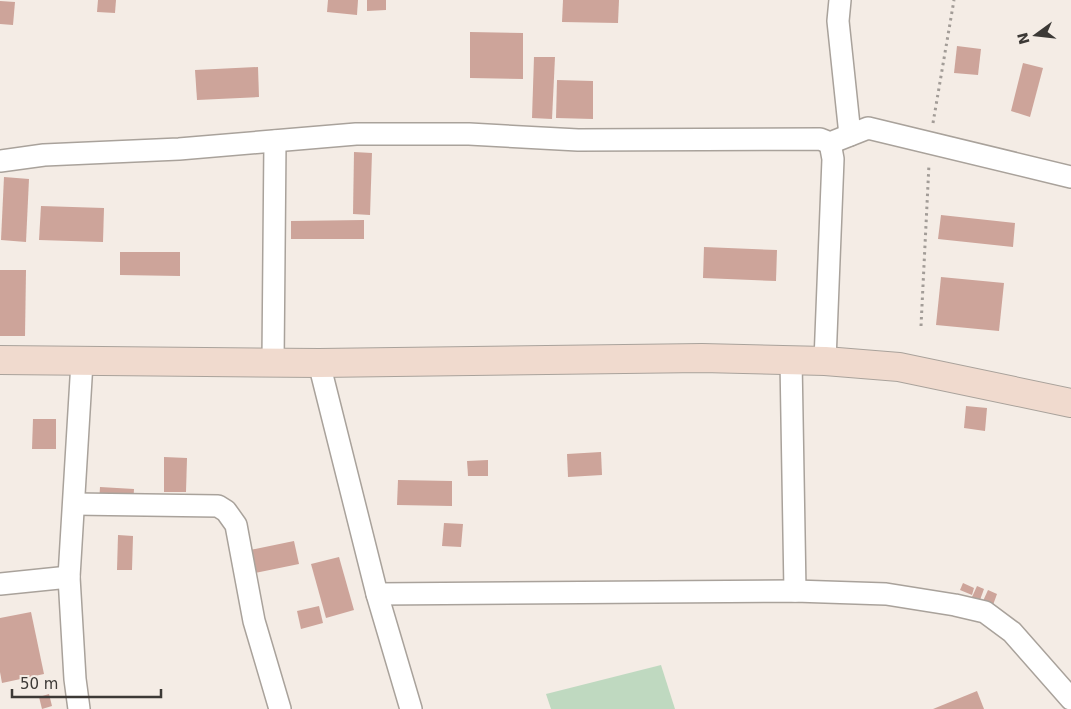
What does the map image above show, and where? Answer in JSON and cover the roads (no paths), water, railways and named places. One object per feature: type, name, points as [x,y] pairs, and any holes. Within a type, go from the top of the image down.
[{"type":"street","points":[[840,0],[838,21],[850,135]]},
{"type":"street","points":[[0,161],[44,155],[179,149],[356,134],[469,134],[578,140],[820,139],[830,143],[868,128],[1071,177]]},
{"type":"street","points":[[273,362],[275,141]]},
{"type":"street","points":[[825,361],[833,159],[830,143]]},
{"type":"street","points":[[0,360],[319,363],[702,358],[825,361],[899,367],[1071,403]]},
{"type":"street","points":[[791,360],[795,591]]},
{"type":"street","points":[[79,709],[75,679],[69,577],[82,362]]},
{"type":"street","points":[[319,363],[377,594],[411,709]]},
{"type":"street","points":[[74,504],[218,506],[226,511],[236,525],[254,621],[280,709]]},
{"type":"street","points":[[0,584],[69,577]]},
{"type":"street","points":[[377,594],[795,591],[886,594],[955,605],[985,612],[1012,632],[1071,699]]}]
